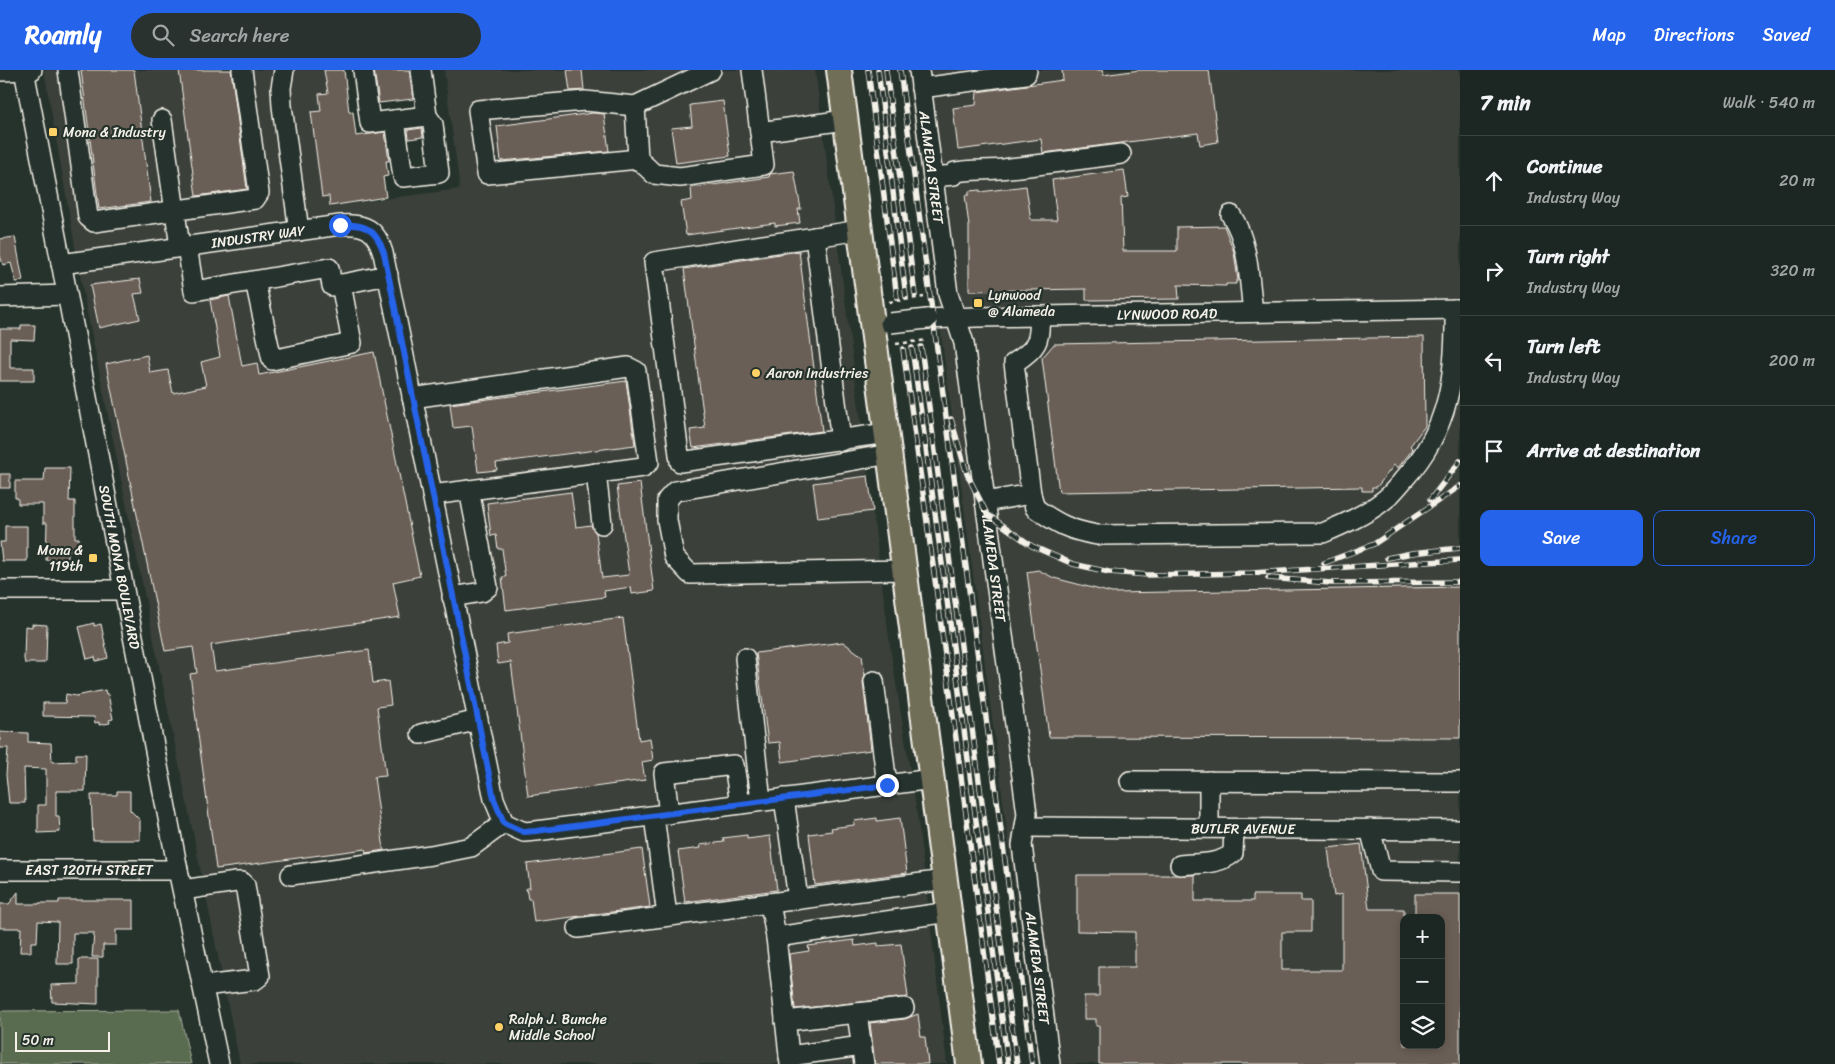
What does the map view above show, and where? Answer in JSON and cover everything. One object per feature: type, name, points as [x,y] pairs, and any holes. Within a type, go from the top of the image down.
[{"type":"main road","points":[[839,70],[860,230],[882,324],[889,444],[969,1064]]},
{"type":"street","points":[[0,72],[27,70]]},
{"type":"street","name":"SOUTH MONA BOULEVARD","points":[[27,70],[61,264],[123,590],[178,870],[219,1064]]},
{"type":"street","points":[[68,70],[88,216],[94,222],[255,199],[258,193],[242,70]]},
{"type":"street","points":[[284,70],[281,88],[282,106],[299,231]]},
{"type":"street","points":[[363,70],[370,123],[427,116]]},
{"type":"street","points":[[395,120],[403,177],[439,173],[433,124],[427,116],[421,70]]},
{"type":"street","points":[[638,158],[487,174],[478,110],[585,101],[635,106],[711,70]]},
{"type":"street","points":[[635,106],[638,158],[654,174],[680,177],[764,165],[752,70]]},
{"type":"street","points":[[920,79],[1027,72]]},
{"type":"street","name":"ALAMEDA STREET","points":[[920,79],[948,294],[964,343],[1027,814],[1022,845],[1050,1064]]},
{"type":"street","points":[[162,120],[175,211],[194,292],[329,268],[332,286],[388,275]]},
{"type":"street","points":[[760,132],[845,120]]},
{"type":"street","points":[[932,177],[968,176],[975,172],[1121,154]]},
{"type":"street","points":[[1232,215],[1247,259],[1253,312]]},
{"type":"street","name":"INDUSTRY WAY","points":[[61,264],[340,225],[361,226],[376,235],[384,253],[494,799],[504,823]]},
{"type":"street","points":[[860,230],[654,262],[680,462],[841,441],[889,444]]},
{"type":"street","points":[[815,237],[841,441]]},
{"type":"street","points":[[255,281],[272,360],[352,343],[341,284]]},
{"type":"street","points":[[0,297],[67,295]]},
{"type":"street","points":[[1040,316],[1040,336],[1030,353],[1014,363],[1031,494],[1035,508],[1073,531],[1097,535],[1314,533],[1331,530],[1355,519],[1385,500],[1426,452],[1442,421],[1450,389],[1458,309]]},
{"type":"street","name":"LYNWOOD ROAD","points":[[882,324],[955,317],[1458,309]]},
{"type":"street","points":[[412,398],[628,367],[636,371],[649,462],[643,467],[432,495]]},
{"type":"street","points":[[889,444],[675,491],[667,500],[667,520],[674,557],[690,574],[905,570]]},
{"type":"street","points":[[596,473],[602,524]]},
{"type":"street","points":[[452,597],[482,592],[488,587],[469,490]]},
{"type":"street","points":[[985,502],[1031,494]]},
{"type":"street","points":[[0,590],[123,590]]},
{"type":"street","points":[[745,658],[761,801]]},
{"type":"street","points":[[874,681],[887,785]]},
{"type":"street","points":[[420,734],[478,720]]},
{"type":"street","points":[[667,916],[662,815],[664,773],[734,765],[740,804]]},
{"type":"street","points":[[291,875],[431,855],[472,847],[504,823],[524,832],[536,831],[932,779]]},
{"type":"street","points":[[1130,781],[1460,782]]},
{"type":"street","points":[[1208,782],[1209,828]]},
{"type":"street","points":[[784,798],[798,899]]},
{"type":"street","name":"BUTLER AVENUE","points":[[1025,827],[1460,830]]},
{"type":"street","points":[[1180,865],[1212,862],[1228,857],[1233,853],[1234,829]]},
{"type":"street","points":[[1370,829],[1381,871],[1460,872]]},
{"type":"street","name":"EAST 120TH STREET","points":[[0,870],[178,870]]},
{"type":"street","points":[[183,890],[236,882],[242,882],[245,885],[260,976],[255,980],[203,986]]},
{"type":"street","points":[[578,928],[798,899],[947,895]]},
{"type":"street","points":[[776,937],[947,895]]},
{"type":"street","points":[[770,903],[776,937],[790,1060],[863,1055],[857,1013]]},
{"type":"street","points":[[785,1022],[904,1008]]},
{"type":"path","points":[[889,302],[924,297]]},
{"type":"path","points":[[896,344],[927,340]]},
{"type":"shaded area","points":[[44,70],[324,70],[328,93],[319,94],[321,111],[311,113],[322,196],[329,196],[330,206],[460,189],[444,70],[815,70],[891,653],[917,813],[947,1064],[240,1064],[84,297]]},
{"type":"shaded area","points":[[906,70],[1460,70],[1460,1064],[1038,1064]]},
{"type":"green space","points":[[179,1010],[191,1064],[0,1064],[0,1011]]},
{"type":"building","points":[[81,70],[134,70],[151,202],[99,209]]},
{"type":"building","points":[[179,70],[231,70],[247,189],[196,196]]},
{"type":"building","points":[[324,70],[344,70],[349,112],[353,112],[356,136],[385,132],[389,161],[386,161],[388,176],[383,177],[386,197],[330,206],[329,196],[322,197],[311,112],[321,111],[319,94],[328,93]]},
{"type":"building","points":[[374,70],[409,70],[413,99],[379,103]]},
{"type":"building","points":[[567,70],[582,70],[584,90],[570,91]]},
{"type":"building","points":[[1062,70],[1102,70],[1103,75],[1140,70],[1209,70],[1218,142],[1200,145],[1198,133],[1043,153],[1041,139],[958,150],[953,108],[976,105],[977,92],[1063,80]]},
{"type":"building","points":[[723,101],[730,156],[676,163],[671,128],[692,126],[690,105]]},
{"type":"building","points":[[593,113],[604,114],[609,151],[501,161],[497,126]]},
{"type":"building","points":[[422,128],[423,137],[409,139],[408,130]]},
{"type":"building","points":[[1124,170],[1128,197],[1121,198],[1123,251],[1177,251],[1177,227],[1224,226],[1234,252],[1238,281],[1236,281],[1236,284],[1226,284],[1226,286],[1178,285],[1179,299],[1086,300],[1086,289],[969,291],[969,226],[965,195],[969,195],[969,191],[980,190],[980,192],[1026,186],[1031,220],[1057,220],[1052,180]]},
{"type":"building","points":[[794,171],[801,209],[798,209],[800,223],[775,226],[775,223],[686,235],[681,202],[692,200],[691,188],[769,177],[770,174]]},
{"type":"building","points":[[15,237],[23,281],[16,282],[11,263],[3,265],[0,255],[0,239]]},
{"type":"building","name":"Aaron Industries","points":[[799,251],[822,431],[693,448],[690,430],[705,428],[684,269]]},
{"type":"building","points":[[140,279],[143,293],[134,294],[140,319],[99,328],[90,285]]},
{"type":"building","points":[[229,296],[242,366],[257,363],[259,375],[374,352],[420,576],[393,582],[400,617],[211,645],[215,671],[369,650],[373,683],[388,681],[391,705],[377,707],[386,776],[374,777],[384,850],[366,853],[365,849],[216,869],[190,674],[197,673],[193,647],[165,651],[106,364],[147,355],[150,373],[168,370],[173,393],[206,386],[201,362],[220,357],[210,300]]},
{"type":"building","points":[[21,325],[35,325],[34,340],[10,339],[10,368],[34,368],[34,381],[0,381],[0,329],[21,329]]},
{"type":"building","points":[[1424,337],[1425,426],[1410,446],[1413,449],[1398,468],[1394,465],[1377,487],[1372,487],[1372,491],[1362,491],[1362,487],[1059,492],[1042,358],[1054,344]]},
{"type":"building","points":[[626,381],[635,445],[496,463],[497,470],[478,472],[472,426],[453,428],[450,404]]},
{"type":"building","points":[[45,468],[70,468],[69,501],[75,501],[75,538],[79,538],[79,550],[68,550],[68,562],[46,560],[47,523],[43,523],[43,504],[18,504],[18,498],[15,498],[15,481],[44,481]]},
{"type":"building","points":[[0,474],[10,474],[10,488],[0,488]]},
{"type":"building","points":[[868,476],[873,511],[818,518],[813,483]]},
{"type":"building","points":[[640,483],[654,591],[632,594],[631,587],[604,591],[605,597],[506,610],[502,577],[506,577],[502,549],[498,549],[496,535],[491,536],[487,503],[571,492],[576,527],[591,525],[596,533],[602,578],[629,575],[617,486]]},
{"type":"building","points":[[5,526],[27,526],[27,561],[2,561],[0,542],[5,542]]},
{"type":"building","points":[[1038,570],[1054,578],[1112,593],[1460,587],[1460,738],[1049,737],[1027,572]]},
{"type":"building","points":[[623,618],[639,740],[650,738],[653,760],[642,762],[645,780],[528,796],[511,662],[498,664],[496,645],[508,643],[507,634]]},
{"type":"building","points":[[94,623],[94,626],[101,624],[108,658],[96,661],[95,657],[87,659],[79,627]]},
{"type":"building","points":[[32,624],[47,625],[46,661],[42,663],[25,663],[25,626],[32,627]]},
{"type":"building","points":[[843,642],[862,656],[871,750],[782,762],[780,742],[768,743],[756,653]]},
{"type":"building","points":[[105,690],[106,694],[108,694],[113,719],[109,720],[110,723],[99,725],[99,722],[95,723],[94,717],[43,716],[43,703],[65,703],[66,694],[76,696]]},
{"type":"building","points":[[0,732],[28,733],[28,742],[51,743],[52,762],[76,761],[76,754],[86,754],[85,791],[56,791],[56,816],[59,816],[60,832],[38,833],[38,805],[46,805],[46,769],[24,768],[25,803],[9,803],[6,775],[8,748],[0,748]]},
{"type":"building","points":[[117,791],[130,791],[130,810],[140,820],[140,840],[93,840],[91,795],[117,795]]},
{"type":"building","points":[[877,818],[877,821],[900,818],[907,873],[815,885],[809,834],[832,831],[831,828],[854,825],[854,821]]},
{"type":"building","points":[[747,835],[747,839],[770,836],[777,890],[685,902],[678,851],[701,848],[700,845],[724,842],[723,838]]},
{"type":"building","points":[[1361,844],[1369,909],[1404,909],[1404,914],[1400,914],[1400,1049],[1445,1049],[1445,914],[1415,914],[1415,894],[1460,894],[1460,1064],[1099,1064],[1099,1026],[1096,1026],[1096,1019],[1084,1019],[1084,996],[1099,996],[1099,967],[1135,967],[1135,932],[1077,931],[1077,875],[1195,875],[1195,901],[1253,901],[1253,895],[1301,895],[1301,901],[1311,901],[1311,932],[1282,932],[1282,970],[1342,970],[1342,894],[1334,896],[1328,848]]},
{"type":"building","points":[[642,849],[650,907],[534,922],[531,899],[528,899],[526,888],[530,888],[527,864]]},
{"type":"building","points":[[18,892],[18,904],[59,903],[59,900],[134,900],[134,930],[116,930],[116,945],[103,945],[103,957],[92,957],[94,933],[73,933],[73,964],[57,964],[58,922],[38,921],[37,942],[31,942],[31,952],[20,952],[21,928],[0,928],[0,904],[9,904]]},
{"type":"building","points":[[854,940],[855,946],[878,943],[878,946],[901,944],[908,997],[795,1009],[789,954],[809,951],[808,946]]},
{"type":"building","points":[[79,959],[98,959],[98,1004],[52,1002],[51,985],[79,984]]},
{"type":"building","points":[[918,1014],[921,1037],[925,1037],[928,1064],[875,1064],[870,1023],[905,1019]]},
{"type":"railway","points":[[868,70],[897,298]]},
{"type":"railway","points":[[878,70],[906,297]]},
{"type":"railway","points":[[886,70],[915,295]]},
{"type":"railway","points":[[900,70],[1032,1064]]},
{"type":"railway","points":[[921,347],[1017,1064]]},
{"type":"railway","points":[[912,348],[1008,1064]]},
{"type":"railway","points":[[903,349],[999,1064]]},
{"type":"railway","points":[[951,419],[967,474],[987,514],[1032,546],[1073,564],[1109,572],[1148,575],[1252,573],[1460,560]]},
{"type":"railway","points":[[1430,500],[1460,461]]},
{"type":"railway","points":[[1324,563],[1374,544],[1460,486]]},
{"type":"railway","points":[[1387,558],[1412,553],[1460,548]]},
{"type":"railway","points":[[1268,578],[1331,583],[1460,582]]},
{"type":"place","name":"Mona & Industry","points":[[53,132]]},
{"type":"place","name":"Lynwood @ Alameda","points":[[978,303]]},
{"type":"place","name":"Aaron Industries","points":[[756,373]]},
{"type":"place","name":"Mona & 119th","points":[[93,558]]},
{"type":"place","name":"Ralph J. Bunche Middle School","points":[[499,1027]]},
{"type":"route","points":[[340,225],[352,224],[370,230],[376,235],[384,253],[494,799],[504,823],[524,832],[536,831],[887,785]]}]
